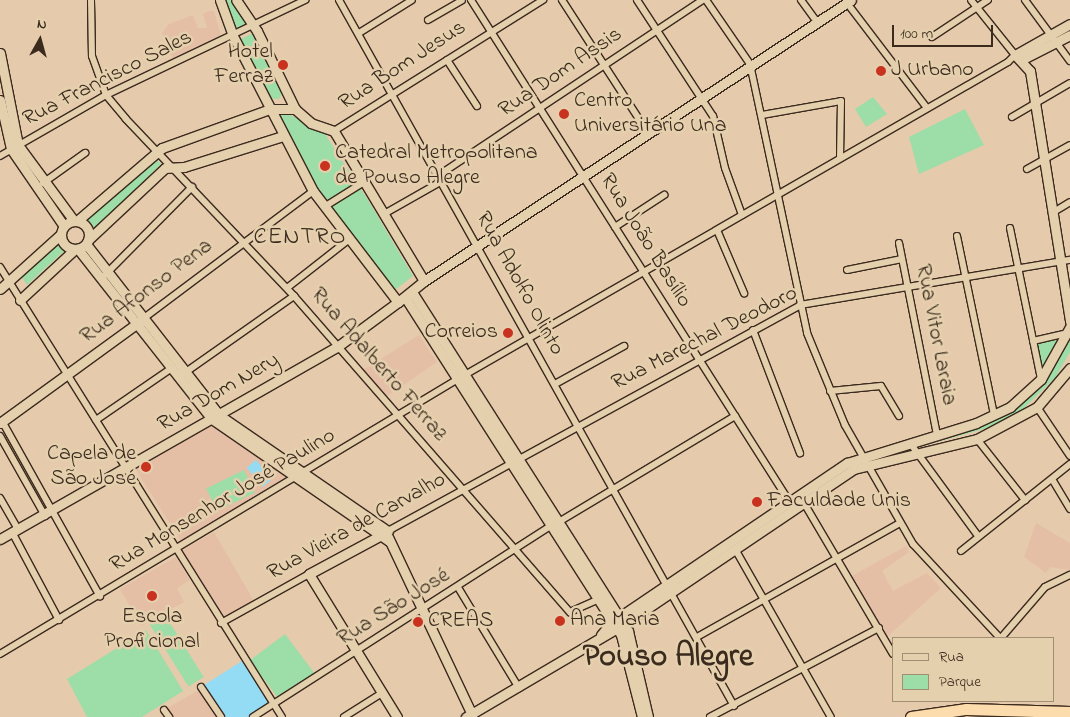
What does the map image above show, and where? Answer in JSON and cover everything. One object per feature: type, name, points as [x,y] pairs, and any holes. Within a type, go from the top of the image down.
[{"type":"highway","points":[[911,717],[985,705],[1070,712]]},
{"type":"street","points":[[91,0],[92,56],[106,95]]},
{"type":"street","points":[[220,0],[233,36],[313,192],[347,241],[405,297],[460,378],[633,645],[648,717]]},
{"type":"street","points":[[236,0],[295,109],[305,119],[334,131],[424,281]]},
{"type":"street","name":"Rua Francisco Sales","points":[[0,156],[106,95],[252,28],[305,0]]},
{"type":"street","name":"Rua Adolfo Olinto","points":[[339,0],[530,338],[734,706]]},
{"type":"street","points":[[359,33],[412,0]]},
{"type":"street","points":[[428,20],[462,0]]},
{"type":"street","name":"Rua João Basílio","points":[[472,0],[790,501]]},
{"type":"street","name":"Rua Bom Jesus","points":[[334,131],[543,0]]},
{"type":"street","points":[[562,0],[648,133]]},
{"type":"street","points":[[637,0],[713,116],[725,168],[742,215]]},
{"type":"street","name":"Rua Dom Assis","points":[[384,214],[702,0]]},
{"type":"street","points":[[706,0],[750,64],[780,192],[800,305],[830,391],[862,460],[900,523],[987,630],[998,637]]},
{"type":"street","points":[[800,0],[816,21]]},
{"type":"street","points":[[971,0],[1015,59],[1030,72],[1070,322]]},
{"type":"street","points":[[932,37],[988,0]]},
{"type":"street","points":[[1025,0],[1070,61]]},
{"type":"street","points":[[849,1],[927,108]]},
{"type":"street","name":"Rua Dom Nery","points":[[0,539],[45,516],[337,346],[424,281],[479,248],[750,64],[849,1]]},
{"type":"street","points":[[1015,59],[1070,24]]},
{"type":"street","points":[[1015,59],[1057,43],[1070,35]]},
{"type":"street","points":[[0,53],[3,90],[15,147],[75,221],[87,228],[87,242],[105,274],[215,417],[296,477],[345,506]]},
{"type":"street","name":"Rua Monsenhor José Paulino","points":[[0,654],[176,553],[296,477],[400,416],[460,378],[780,192],[1015,59]]},
{"type":"street","points":[[448,60],[477,106]]},
{"type":"street","points":[[1012,117],[1070,83]]},
{"type":"street","points":[[0,289],[10,283],[63,230],[157,151],[268,105],[286,94]]},
{"type":"street","name":"Rua Adalberto Ferraz","points":[[106,95],[287,288],[570,612],[601,598]]},
{"type":"street","points":[[0,100],[15,147],[63,230],[65,245],[76,249],[105,274]]},
{"type":"street","points":[[762,116],[839,100],[843,105],[840,158]]},
{"type":"street","points":[[268,105],[295,109]]},
{"type":"street","points":[[20,300],[76,249],[87,242],[165,168],[174,168],[283,136]]},
{"type":"street","points":[[1027,169],[1070,145]]},
{"type":"street","points":[[43,183],[85,154]]},
{"type":"street","points":[[324,207],[364,182]]},
{"type":"street","points":[[105,274],[192,187]]},
{"type":"street","name":"Rua Afonso Pena","points":[[1,422],[313,192]]},
{"type":"street","points":[[615,227],[664,195]]},
{"type":"street","points":[[1052,213],[1070,202]]},
{"type":"street","points":[[1010,228],[1041,379]]},
{"type":"street","points":[[717,230],[744,293]]},
{"type":"street","points":[[957,236],[994,415]]},
{"type":"street","points":[[287,288],[347,241]]},
{"type":"street","name":"Rua Vitor Laraia","points":[[899,243],[937,435]]},
{"type":"street","points":[[847,270],[902,259]]},
{"type":"street","name":"Rua Marechal Deodoro","points":[[514,463],[699,358],[800,305],[1070,260]]},
{"type":"street","points":[[0,267],[96,420],[176,553],[282,717]]},
{"type":"street","points":[[183,374],[294,296]]},
{"type":"street","points":[[141,320],[172,368],[183,374]]},
{"type":"street","points":[[753,330],[800,453]]},
{"type":"street","points":[[1033,340],[1069,330]]},
{"type":"street","points":[[215,417],[305,472],[345,506],[386,536],[423,610],[469,716],[519,688],[601,635],[790,501],[862,460],[994,415],[1041,379],[1069,330]]},
{"type":"street","points":[[555,384],[624,346]]},
{"type":"street","points":[[96,420],[172,368]]},
{"type":"street","points":[[668,589],[735,549],[804,503],[862,460],[915,454],[978,439],[1037,407],[1070,368]]},
{"type":"street","points":[[830,391],[884,387],[900,416]]},
{"type":"street","points":[[1037,407],[1070,456]]},
{"type":"street","name":"Rua São José","points":[[254,717],[358,650],[459,589],[554,524],[735,416]]},
{"type":"street","points":[[1,422],[55,510],[100,596]]},
{"type":"street","points":[[0,436],[45,516]]},
{"type":"street","points":[[978,439],[1025,500]]},
{"type":"street","points":[[910,443],[915,454],[978,536]]},
{"type":"street","name":"Rua Vieira de Carvalho","points":[[222,623],[309,574],[386,536],[464,489],[514,463]]},
{"type":"street","points":[[961,551],[1070,464]]},
{"type":"street","points":[[1052,478],[1070,509]]},
{"type":"street","points":[[0,498],[59,620]]},
{"type":"street","points":[[804,503],[892,652]]},
{"type":"street","points":[[697,637],[838,560],[900,523]]},
{"type":"street","points":[[735,549],[768,599],[831,717]]},
{"type":"street","points":[[309,574],[358,650],[397,717]]},
{"type":"street","points":[[1001,637],[1045,587],[1070,575]]},
{"type":"street","points":[[459,589],[519,688]]},
{"type":"street","points":[[618,623],[628,649],[642,717]]},
{"type":"street","points":[[710,717],[879,628]]},
{"type":"street","points":[[987,630],[989,637]]},
{"type":"street","points":[[201,687],[221,717]]},
{"type":"street","points":[[344,717],[382,693]]},
{"type":"street","points":[[164,710],[169,717]]},
{"type":"shaded area","points":[[214,11],[221,36],[175,64],[162,33],[169,24],[193,15],[198,28],[207,28],[203,14]]},
{"type":"shaded area","points":[[419,335],[437,362],[386,397],[363,370]]},
{"type":"shaded area","points":[[214,423],[289,479],[181,541],[134,467]]},
{"type":"shaded area","points":[[1036,523],[1070,543],[1070,570],[1050,567],[1046,573],[1024,557]]},
{"type":"shaded area","points":[[214,532],[254,602],[221,622],[180,552]]},
{"type":"shaded area","points":[[906,546],[909,552],[882,571],[893,591],[927,573],[941,588],[887,637],[852,576]]},
{"type":"shaded area","name":"Escola Proficional","points":[[176,557],[190,580],[177,588],[184,602],[141,626],[120,589]]},
{"type":"shaded area","points":[[199,690],[218,717],[169,717],[164,710]]},
{"type":"green space","points":[[222,0],[233,0],[248,27],[234,33]]},
{"type":"green space","points":[[253,33],[282,93],[279,99],[267,98],[239,40]]},
{"type":"green space","points":[[873,97],[887,114],[866,127],[855,109]]},
{"type":"green space","points":[[965,109],[984,145],[919,174],[909,137]]},
{"type":"green space","points":[[282,111],[323,131],[368,200],[413,276],[395,290],[328,203],[295,151],[280,119]]},
{"type":"green space","points":[[155,158],[161,164],[95,228],[87,219]]},
{"type":"green space","points":[[59,243],[65,250],[27,285],[21,276]]},
{"type":"green space","points":[[1056,338],[1060,341],[1045,366],[1040,364],[1035,343]]},
{"type":"green space","points":[[1070,338],[1070,352],[1055,378],[1022,410],[995,426],[919,447],[960,431],[1037,388]]},
{"type":"green space","points":[[244,470],[255,492],[217,511],[206,488]]},
{"type":"green space","points":[[165,615],[204,677],[188,686],[150,625]]},
{"type":"green space","points":[[146,630],[183,691],[142,717],[87,717],[67,679]]},
{"type":"green space","points":[[285,634],[315,674],[280,700],[250,660]]},
{"type":"water","points":[[256,460],[272,479],[263,487],[247,468]]},
{"type":"water","points":[[242,661],[274,704],[253,717],[221,717],[201,687]]},
{"type":"place","name":"Hotel Ferraz","points":[[283,65]]},
{"type":"place","name":"J Urbano","points":[[881,71]]},
{"type":"place","name":"Centro Universitário Una","points":[[564,114]]},
{"type":"place","name":"Catedral Metropolitana de Pouso Alegre","points":[[325,166]]},
{"type":"place","name":"Correios","points":[[508,333]]},
{"type":"place","name":"Capela de São José","points":[[146,467]]},
{"type":"place","name":"Faculdade Unis","points":[[757,502]]},
{"type":"place","name":"Escola Proficional","points":[[152,596]]},
{"type":"place","name":"Ana Maria","points":[[560,621]]},
{"type":"place","name":"CREAS","points":[[418,622]]},
{"type":"district","name":"CENTRO","points":[[300,238]]},
{"type":"district","name":"Pouso Alegre","points":[[668,658]]}]
